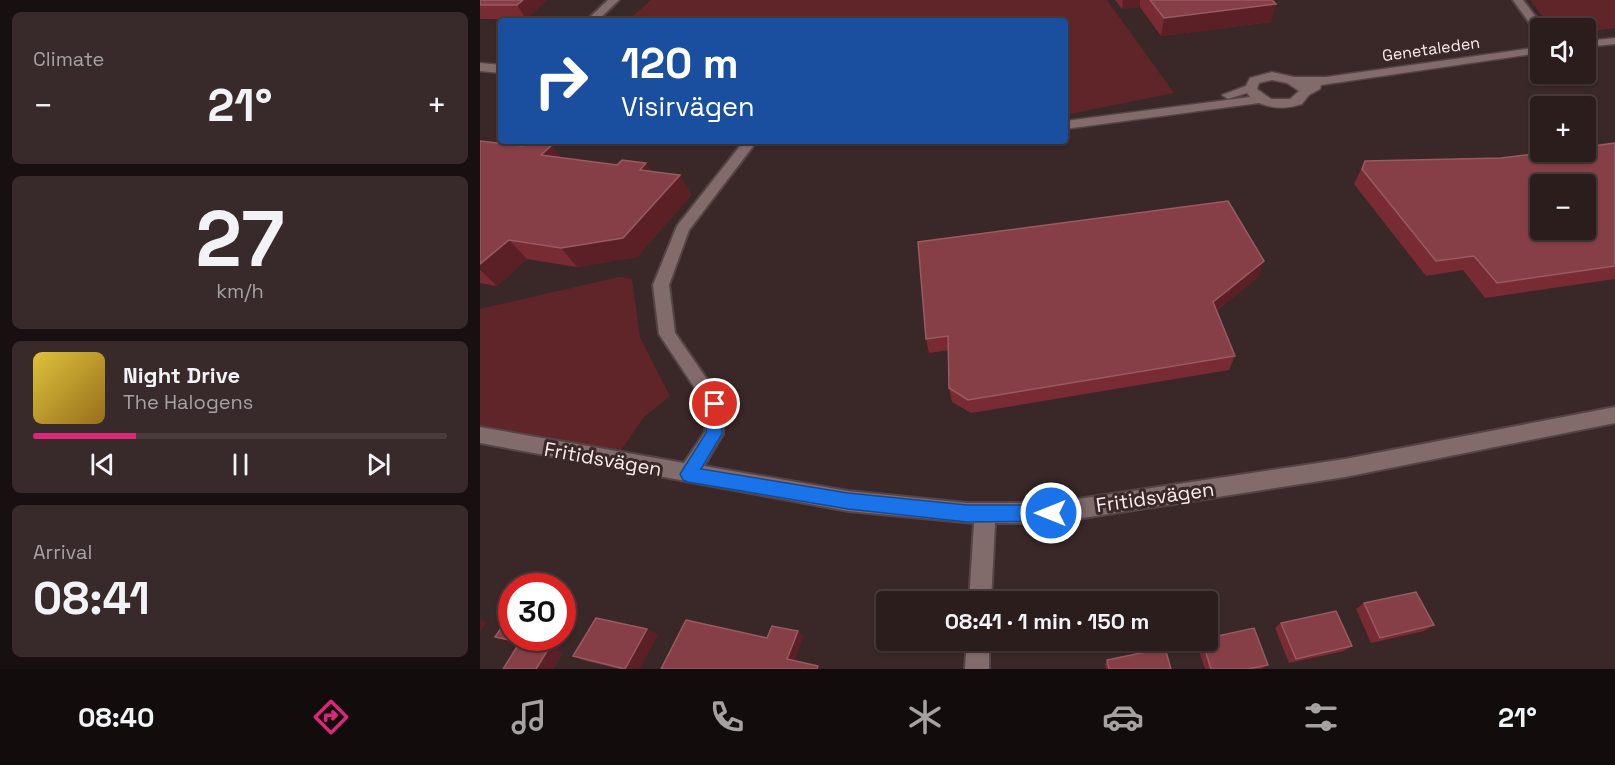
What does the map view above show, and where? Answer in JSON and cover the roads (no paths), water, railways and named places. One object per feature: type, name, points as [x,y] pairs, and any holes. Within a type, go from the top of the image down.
[{"type":"main road","points":[[1596,43],[1615,41]]},
{"type":"main road","name":"Genetaleden","points":[[1255,93],[1254,81],[1264,77],[1293,81],[1326,81],[1530,51]]},
{"type":"main road","points":[[480,67],[498,69]]},
{"type":"main road","points":[[1293,81],[1304,92]]},
{"type":"main road","name":"Genetaleden","points":[[1068,125],[1160,111],[1255,93],[1275,104],[1290,104],[1301,99],[1304,92],[1326,81]]},
{"type":"street","points":[[594,18],[614,0]]},
{"type":"street","points":[[1518,0],[1531,18]]},
{"type":"street","points":[[688,474],[714,434],[715,404],[667,334],[661,285],[682,229],[749,144]]},
{"type":"street","name":"Fritidsvägen","points":[[480,435],[848,501],[986,513],[1051,513],[1345,468],[1615,415]]},
{"type":"street","points":[[981,591],[986,513]]},
{"type":"street","points":[[977,669],[978,651]]}]
